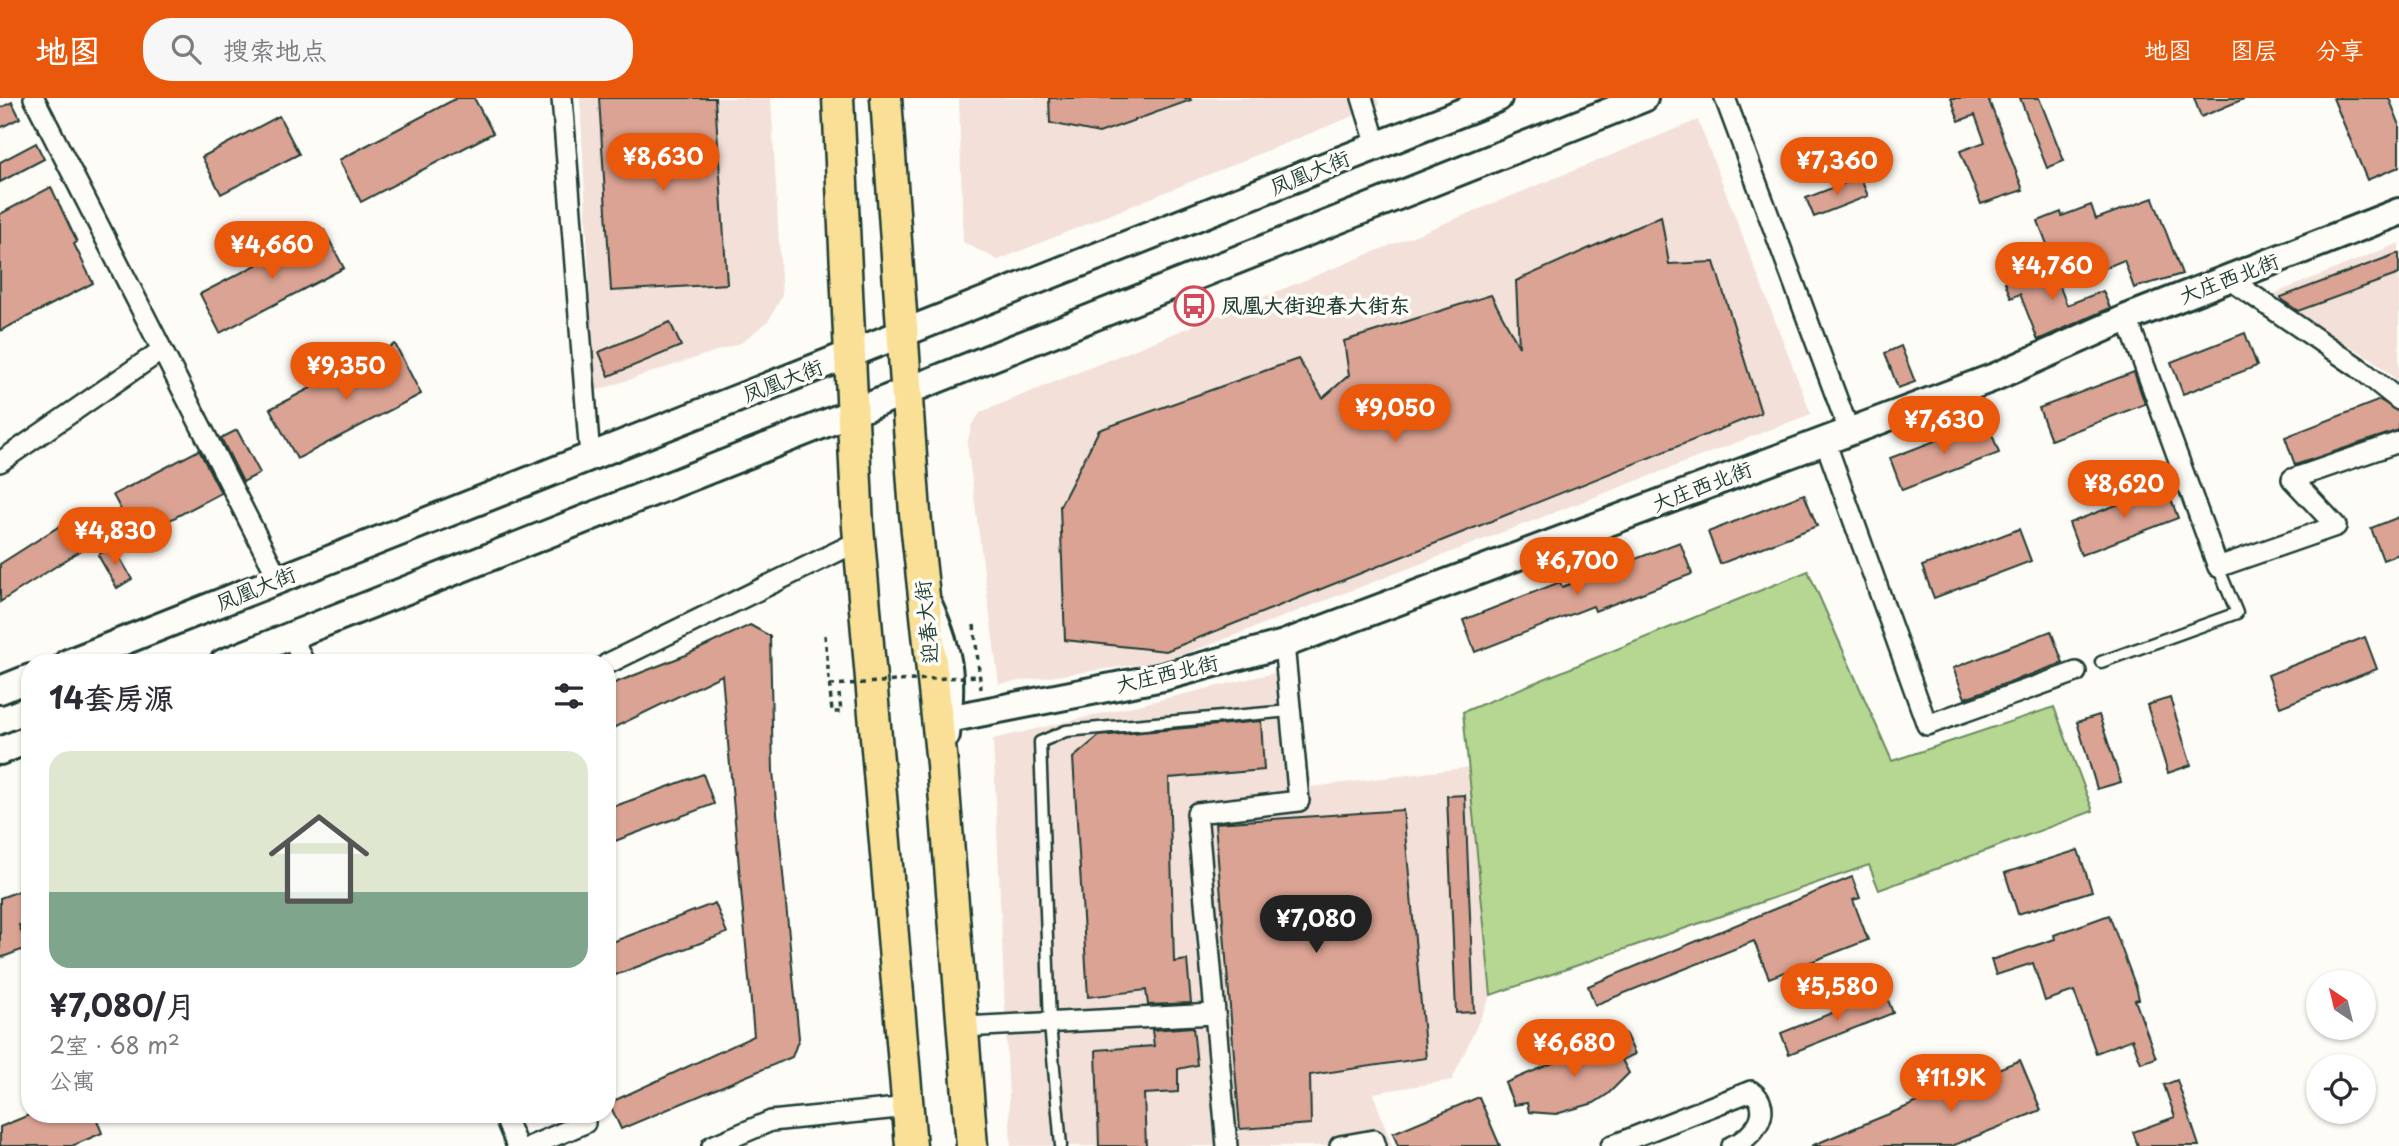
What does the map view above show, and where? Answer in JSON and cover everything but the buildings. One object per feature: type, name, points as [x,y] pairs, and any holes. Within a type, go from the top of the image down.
[{"type":"main road","points":[[838,98],[859,541],[911,1146]]},
{"type":"main road","name":"迎春大街","points":[[886,98],[907,390],[942,764],[972,1146]]},
{"type":"main road","name":"凤凰大街","points":[[91,654],[1498,98]]},
{"type":"main road","points":[[246,654],[1644,98]]},
{"type":"main road","name":"大庄西北街","points":[[948,719],[1163,677],[1284,644],[1995,377],[2127,318],[2399,212]]},
{"type":"main road","points":[[924,594],[946,644],[951,689],[942,764]]},
{"type":"main road","points":[[0,690],[21,682]]},
{"type":"main road","points":[[0,751],[21,743]]},
{"type":"street","points":[[34,98],[279,580]]},
{"type":"street","points":[[562,98],[590,457]]},
{"type":"street","points":[[1362,98],[1377,146]]},
{"type":"street","points":[[1725,98],[1837,436],[1927,726],[2076,672]]},
{"type":"street","points":[[2229,279],[2359,368],[2399,400]]},
{"type":"street","points":[[2127,318],[2218,567],[2336,526],[2292,479],[2399,442]]},
{"type":"street","points":[[0,462],[162,349]]},
{"type":"street","points":[[616,660],[859,541]]},
{"type":"street","points":[[292,636],[300,654]]},
{"type":"street","points":[[1227,1146],[1197,813],[1299,801],[1284,644]]},
{"type":"street","points":[[964,1027],[1214,1014]]},
{"type":"street","points":[[1611,1146],[1751,1091],[1763,1110],[1762,1119],[1743,1142],[1732,1146]]},
{"type":"street","points":[[712,1146],[771,1121],[908,1107]]},
{"type":"street","points":[[507,1123],[517,1146]]},
{"type":"street","points":[[531,1146],[585,1123]]},
{"type":"street","points":[[1340,1146],[1374,1140],[1376,1146]]},
{"type":"lane","points":[[2101,662],[2237,613],[2218,567]]},
{"type":"lane","points":[[1061,1146],[1050,1024],[1040,742],[1066,732],[1290,711]]},
{"type":"path","points":[[974,625],[982,701]]},
{"type":"path","points":[[825,635],[832,712],[841,712],[839,694]]},
{"type":"path","points":[[830,685],[980,676]]},
{"type":"shaded area","points":[[580,98],[771,98],[782,296],[769,320],[741,343],[595,391]]},
{"type":"shaded area","points":[[959,98],[1377,98],[1380,105],[998,260],[963,242]]},
{"type":"shaded area","points":[[1698,120],[1811,414],[1170,660],[999,684],[967,444],[972,424],[981,412]]},
{"type":"shaded area","points":[[2399,243],[2399,382],[2372,359],[2266,297]]},
{"type":"shaded area","points":[[1295,668],[1311,787],[1471,767],[1491,995],[1452,1080],[1373,1093],[1392,1146],[1011,1146],[993,739]]},
{"type":"green space","points":[[1808,571],[1892,761],[2054,707],[2093,811],[1879,890],[1869,865],[1491,995],[1463,712]]},
{"type":"place","name":"凤凰大街迎春大街东","points":[[1194,306]]}]
